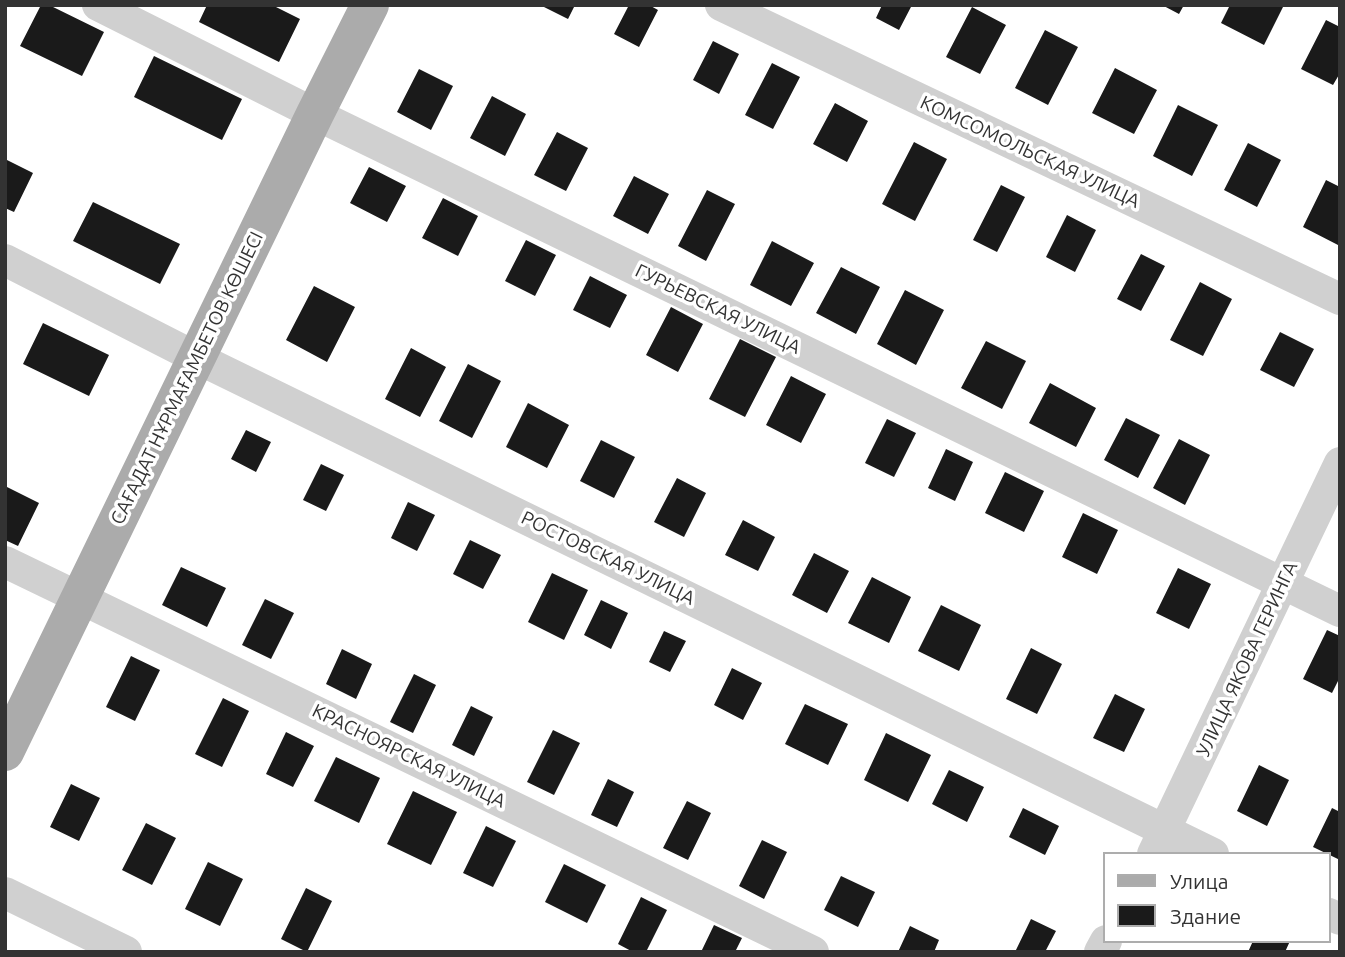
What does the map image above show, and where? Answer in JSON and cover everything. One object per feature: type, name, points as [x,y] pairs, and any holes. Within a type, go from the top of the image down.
[{"type":"main road","name":"САҒАДАТ НҰРМАҒАМБЕТОВ КӨШЕСІ","points":[[5,752],[370,5]]},
{"type":"street","name":"ГУРЬЕВСКАЯ УЛИЦА","points":[[98,5],[315,114],[1340,611]]},
{"type":"street","name":"КОМСОМОЛЬСКАЯ УЛИЦА","points":[[721,5],[1340,299]]},
{"type":"street","name":"РОСТОВСКАЯ УЛИЦА","points":[[5,260],[1159,842],[1204,852]]},
{"type":"street","name":"УЛИЦА ЯКОВА ГЕРИНГА","points":[[1159,842],[1340,463]]},
{"type":"street","name":"КРАСНОЯРСКАЯ УЛИЦА","points":[[5,562],[813,952]]},
{"type":"street","points":[[5,893],[126,952]]},
{"type":"building","points":[[41,5],[49,5],[104,32],[82,76],[20,46]]},
{"type":"building","points":[[207,5],[272,5],[300,19],[279,62],[199,22]]},
{"type":"building","points":[[540,5],[575,5],[568,19]]},
{"type":"building","points":[[629,5],[649,5],[658,10],[639,47],[614,34]]},
{"type":"building","points":[[882,5],[912,5],[899,30],[876,18]]},
{"type":"building","points":[[1162,5],[1184,5],[1179,14]]},
{"type":"building","points":[[1230,5],[1284,5],[1264,45],[1221,23]]},
{"type":"building","points":[[972,7],[1006,25],[980,74],[946,57]]},
{"type":"building","points":[[1326,20],[1340,27],[1340,73],[1333,85],[1301,69]]},
{"type":"building","points":[[1045,30],[1078,47],[1048,105],[1015,88]]},
{"type":"building","points":[[713,41],[739,54],[719,94],[693,80]]},
{"type":"building","points":[[154,56],[242,99],[222,140],[134,97]]},
{"type":"building","points":[[772,63],[800,77],[773,129],[745,115]]},
{"type":"building","points":[[1115,68],[1157,90],[1134,134],[1092,113]]},
{"type":"building","points":[[419,69],[453,86],[431,130],[397,112]]},
{"type":"building","points":[[492,96],[526,114],[505,156],[470,138]]},
{"type":"building","points":[[835,103],[868,121],[847,162],[813,144]]},
{"type":"building","points":[[1178,105],[1218,125],[1192,176],[1153,156]]},
{"type":"building","points":[[557,132],[588,148],[566,191],[534,175]]},
{"type":"building","points":[[914,142],[947,159],[915,221],[882,204]]},
{"type":"building","points":[[1248,143],[1281,160],[1257,207],[1224,190]]},
{"type":"building","points":[[5,159],[33,173],[14,212],[5,208]]},
{"type":"building","points":[[369,167],[406,186],[387,222],[350,203]]},
{"type":"building","points":[[634,176],[669,194],[648,234],[613,216]]},
{"type":"building","points":[[1326,180],[1340,187],[1338,245],[1303,227]]},
{"type":"building","points":[[1001,185],[1025,197],[997,252],[973,240]]},
{"type":"building","points":[[707,190],[735,204],[706,261],[678,246]]},
{"type":"building","points":[[443,198],[478,216],[458,256],[422,238]]},
{"type":"building","points":[[93,202],[180,244],[160,284],[73,241]]},
{"type":"building","points":[[1067,215],[1096,230],[1075,272],[1046,257]]},
{"type":"building","points":[[526,240],[556,255],[535,296],[505,281]]},
{"type":"building","points":[[772,241],[814,263],[791,306],[750,285]]},
{"type":"building","points":[[1141,254],[1165,266],[1141,311],[1117,299]]},
{"type":"building","points":[[841,267],[880,287],[856,334],[816,313]]},
{"type":"building","points":[[590,276],[627,295],[610,328],[573,310]]},
{"type":"building","points":[[1200,282],[1232,299],[1203,356],[1170,340]]},
{"type":"building","points":[[314,286],[355,307],[327,362],[286,340]]},
{"type":"building","points":[[905,290],[944,310],[916,365],[877,344]]},
{"type":"building","points":[[671,307],[703,324],[678,372],[646,355]]},
{"type":"building","points":[[43,323],[109,355],[89,396],[23,364]]},
{"type":"building","points":[[1280,332],[1314,349],[1294,387],[1260,370]]},
{"type":"building","points":[[740,339],[776,357],[745,417],[709,399]]},
{"type":"building","points":[[986,341],[1026,361],[1002,409],[961,388]]},
{"type":"building","points":[[411,348],[446,367],[420,417],[385,399]]},
{"type":"building","points":[[468,364],[501,381],[472,438],[439,421]]},
{"type":"building","points":[[791,376],[826,394],[801,443],[766,425]]},
{"type":"building","points":[[1050,383],[1096,408],[1076,447],[1029,423]]},
{"type":"building","points":[[528,403],[569,425],[547,468],[506,447]]},
{"type":"building","points":[[1126,418],[1160,435],[1138,478],[1104,460]]},
{"type":"building","points":[[887,419],[916,433],[894,477],[865,463]]},
{"type":"building","points":[[246,430],[271,442],[256,472],[231,459]]},
{"type":"building","points":[[1179,439],[1210,455],[1185,505],[1153,488]]},
{"type":"building","points":[[601,440],[635,457],[614,498],[580,481]]},
{"type":"building","points":[[946,449],[973,462],[955,501],[928,488]]},
{"type":"building","points":[[321,464],[344,475],[326,511],[303,500]]},
{"type":"building","points":[[1005,472],[1044,491],[1024,532],[985,513]]},
{"type":"building","points":[[677,478],[706,493],[684,537],[654,522]]},
{"type":"building","points":[[5,486],[39,503],[18,546],[5,540]]},
{"type":"building","points":[[408,502],[435,515],[417,551],[391,538]]},
{"type":"building","points":[[1083,513],[1118,530],[1097,574],[1062,557]]},
{"type":"building","points":[[743,520],[775,537],[758,571],[725,555]]},
{"type":"building","points":[[470,540],[501,555],[483,589],[453,574]]},
{"type":"building","points":[[814,553],[849,571],[827,613],[792,595]]},
{"type":"building","points":[[181,567],[226,588],[207,627],[162,605]]},
{"type":"building","points":[[1178,568],[1211,584],[1189,629],[1156,613]]},
{"type":"building","points":[[552,573],[588,590],[564,640],[528,622]]},
{"type":"building","points":[[872,577],[911,597],[889,643],[848,623]]},
{"type":"building","points":[[265,599],[294,613],[271,659],[242,645]]},
{"type":"building","points":[[601,600],[628,613],[611,649],[584,635]]},
{"type":"building","points":[[941,605],[981,625],[959,671],[918,651]]},
{"type":"building","points":[[1327,630],[1340,636],[1340,677],[1332,693],[1303,679]]},
{"type":"building","points":[[664,631],[686,641],[670,672],[649,662]]},
{"type":"building","points":[[1031,648],[1062,664],[1037,714],[1006,699]]},
{"type":"building","points":[[342,649],[372,664],[356,699],[326,684]]},
{"type":"building","points":[[131,656],[160,670],[135,721],[106,707]]},
{"type":"building","points":[[732,668],[762,683],[743,720],[714,705]]},
{"type":"building","points":[[414,674],[436,685],[413,733],[390,722]]},
{"type":"building","points":[[1115,694],[1145,709],[1124,752],[1093,738]]},
{"type":"building","points":[[223,698],[249,711],[222,767],[195,754]]},
{"type":"building","points":[[805,704],[848,724],[828,765],[785,744]]},
{"type":"building","points":[[471,706],[493,717],[474,756],[452,745]]},
{"type":"building","points":[[553,730],[580,743],[554,795],[527,782]]},
{"type":"building","points":[[286,732],[314,746],[293,787],[266,774]]},
{"type":"building","points":[[886,733],[931,755],[908,802],[864,780]]},
{"type":"building","points":[[336,757],[380,778],[359,823],[314,801]]},
{"type":"building","points":[[1259,765],[1289,780],[1267,826],[1237,811]]},
{"type":"building","points":[[949,770],[984,787],[967,822],[932,804]]},
{"type":"building","points":[[608,779],[634,792],[617,827],[591,815]]},
{"type":"building","points":[[71,784],[100,798],[79,841],[50,827]]},
{"type":"building","points":[[413,791],[457,812],[431,865],[387,844]]},
{"type":"building","points":[[687,801],[711,813],[688,860],[663,848]]},
{"type":"building","points":[[1023,808],[1059,826],[1045,855],[1009,837]]},
{"type":"building","points":[[1332,808],[1340,812],[1340,860],[1331,856],[1331,852],[1313,847]]},
{"type":"building","points":[[146,823],[176,838],[152,885],[122,870]]},
{"type":"building","points":[[486,826],[516,841],[493,887],[463,873]]},
{"type":"building","points":[[762,840],[787,852],[764,899],[739,886]]},
{"type":"building","points":[[208,862],[243,879],[220,926],[185,909]]},
{"type":"building","points":[[564,864],[606,885],[587,923],[545,902]]},
{"type":"building","points":[[841,876],[875,892],[858,927],[824,910]]},
{"type":"building","points":[[306,888],[332,901],[307,952],[281,939]]},
{"type":"building","points":[[641,897],[667,910],[646,952],[633,952],[618,944]]},
{"type":"building","points":[[1031,919],[1056,931],[1045,952],[1015,952]]},
{"type":"building","points":[[714,925],[742,938],[735,952],[701,952]]},
{"type":"building","points":[[910,926],[939,940],[934,952],[898,952]]},
{"type":"building","points":[[1252,943],[1289,943],[1285,952],[1248,952]]}]
